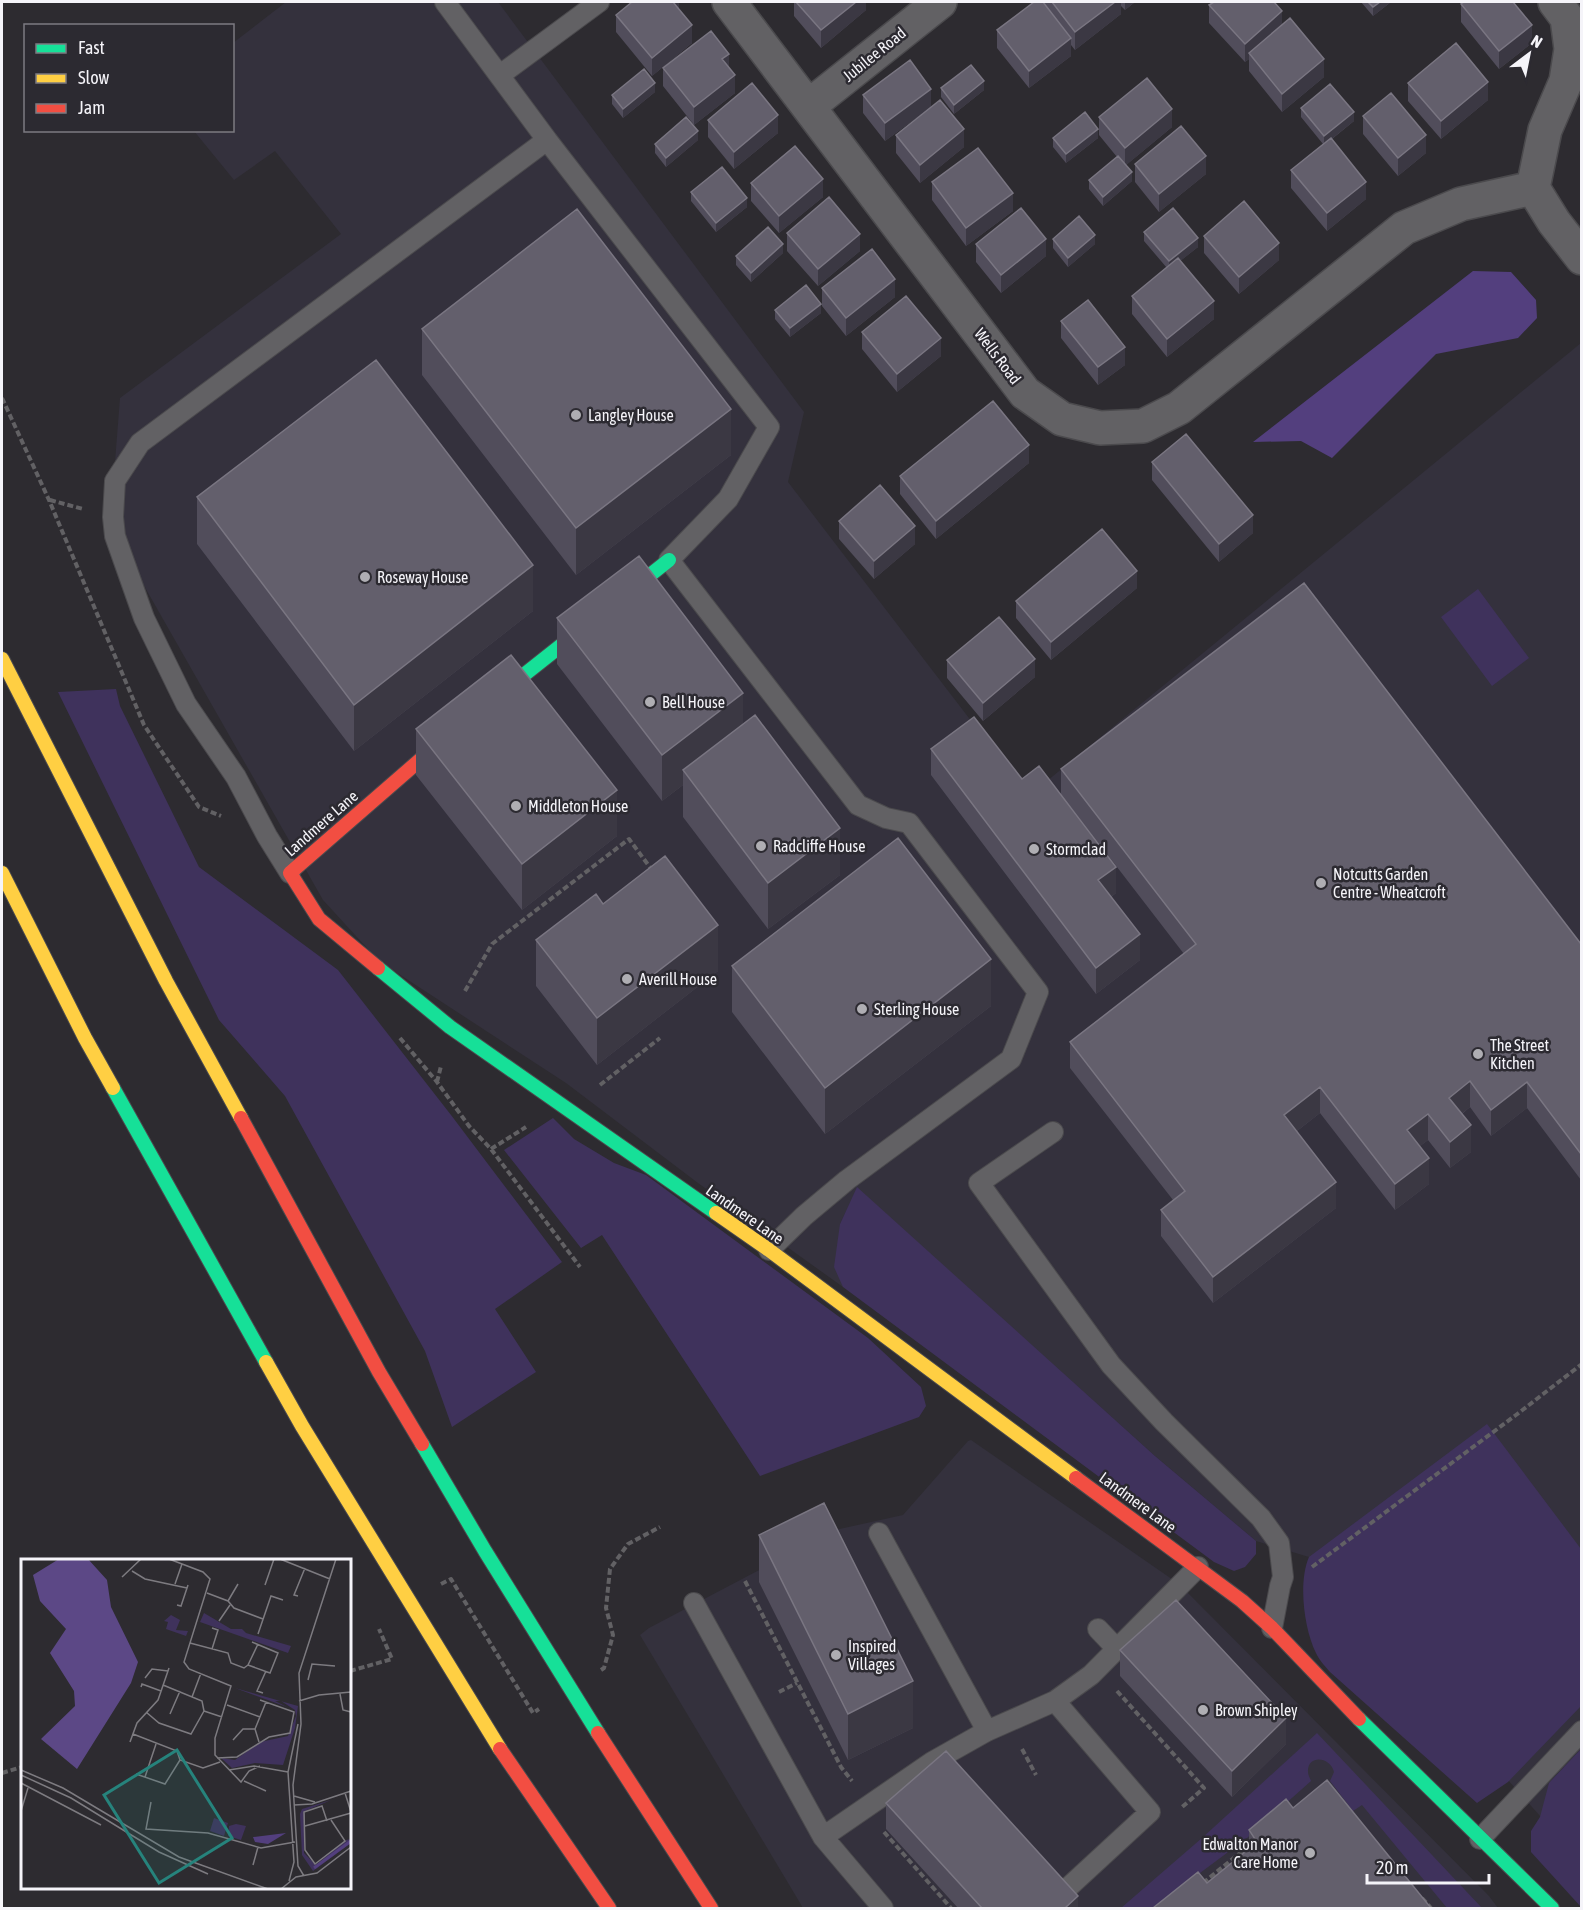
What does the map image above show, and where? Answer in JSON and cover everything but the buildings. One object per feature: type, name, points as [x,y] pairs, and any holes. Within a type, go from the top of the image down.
[{"type":"main road","points":[[481,709],[669,560]]},
{"type":"main road","points":[[2,659],[166,981],[379,1372],[484,1551],[570,1691],[711,1908]]},
{"type":"main road","name":"Landmere Lane","points":[[462,723],[290,873],[319,919],[450,1027],[769,1251],[1242,1601],[1272,1628],[1352,1712],[1552,1908]]},
{"type":"main road","points":[[2,873],[85,1038],[302,1426],[493,1738],[609,1908]]},
{"type":"street","name":"Wells Road","points":[[729,2],[1025,393],[1062,419],[1100,428],[1143,426],[1179,408],[1404,228],[1461,204],[1533,188]]},
{"type":"street","name":"Jubilee Road","points":[[809,106],[940,2]]},
{"type":"street","points":[[1555,2],[1567,18],[1571,50],[1566,81],[1545,130],[1533,188],[1554,222],[1581,258]]},
{"type":"lane","points":[[445,2],[547,140],[769,427],[728,499],[669,560],[858,805],[886,818],[909,824],[1038,992],[1011,1059],[847,1180],[804,1216],[769,1251]]},
{"type":"lane","points":[[497,72],[500,75],[598,2]]},
{"type":"lane","points":[[290,873],[267,836],[236,777],[186,704],[144,618],[116,536],[113,517],[115,481],[140,443],[547,140]]},
{"type":"lane","points":[[1053,1132],[979,1183],[1111,1365],[1164,1422],[1261,1518],[1279,1544],[1283,1577],[1272,1628]]},
{"type":"lane","points":[[879,1533],[987,1731]]},
{"type":"lane","points":[[823,1838],[932,1762],[987,1731],[1055,1701],[1091,1675],[1198,1567]]},
{"type":"lane","points":[[694,1603],[823,1838],[883,1908]]},
{"type":"lane","points":[[1098,1629],[1117,1649]]},
{"type":"lane","points":[[1055,1701],[1150,1812],[1060,1895]]},
{"type":"lane","points":[[1480,1839],[1581,1731]]},
{"type":"path","points":[[2,398],[49,500],[144,725],[199,807],[267,836]]},
{"type":"path","points":[[450,1027],[456,1006],[492,944],[630,839],[655,875]]},
{"type":"path","points":[[394,1030],[437,1082],[469,1126],[491,1149],[579,1267]]},
{"type":"path","points":[[1283,1577],[1316,1566],[1581,1364]]},
{"type":"path","points":[[351,1671],[392,1659],[375,1620],[451,1579],[533,1713],[604,1668],[613,1635],[606,1608],[610,1569],[627,1544],[660,1527]]},
{"type":"path","points":[[745,1581],[841,1767],[852,1781]]},
{"type":"path","points":[[1110,1682],[1204,1788],[1178,1811]]},
{"type":"path","points":[[2,1773],[21,1767]]},
{"type":"path","points":[[883,1823],[884,1833],[951,1908]]},
{"type":"path","points":[[1196,1888],[1259,1838]]},
{"type":"path","points":[[1416,1891],[1431,1908]]},
{"type":"shaded area","points":[[286,2],[498,2],[804,412],[788,482],[1008,769],[1036,790],[1581,343],[1581,1862],[1309,1557],[1256,1541],[1155,1456],[857,1188],[840,1224],[843,1287],[698,1183],[566,1083],[379,961],[323,900],[110,526],[120,398],[341,234],[275,151],[234,180],[195,132],[234,132],[234,42]]},
{"type":"shaded area","points":[[1473,271],[1511,272],[1536,300],[1537,318],[1518,338],[1436,354],[1332,458],[1301,441],[1253,442]]},
{"type":"shaded area","points":[[1478,589],[1529,658],[1492,686],[1441,617]]},
{"type":"shaded area","points":[[116,689],[120,706],[199,867],[338,970],[562,1262],[495,1309],[536,1372],[452,1427],[425,1351],[285,1096],[219,1020],[58,692]]},
{"type":"shaded area","points":[[553,1118],[574,1139],[614,1163],[646,1175],[868,1338],[921,1387],[926,1406],[919,1417],[760,1476],[602,1235],[581,1248],[504,1150]]},
{"type":"shaded area","points":[[857,1187],[1155,1456],[1256,1541],[1256,1554],[1245,1567],[1234,1571],[1214,1562],[843,1287],[834,1267],[840,1224]]},
{"type":"shaded area","points":[[1487,1424],[1581,1549],[1581,1706],[1508,1782],[1477,1803],[1322,1663],[1308,1631],[1303,1592],[1309,1557]]},
{"type":"shaded area","points":[[971,1440],[1179,1584],[1489,1896],[1498,1908],[803,1908],[640,1635],[649,1628],[835,1530],[903,1515]]},
{"type":"shaded area","points":[[1317,1733],[1482,1908],[1447,1908],[1362,1805],[1353,1811],[1330,1781],[1334,1772],[1332,1767],[1324,1760],[1315,1760],[1309,1766],[1308,1773],[1311,1781],[1247,1838],[1153,1908],[1121,1908],[1202,1838]]},
{"type":"shaded area","points":[[1581,1749],[1581,1907],[1531,1852],[1531,1831],[1540,1817],[1549,1783]]},
{"type":"traffic: fast","points":[[491,701],[669,560]]},
{"type":"traffic: fast","points":[[378,968],[450,1027],[716,1213]]},
{"type":"traffic: fast","points":[[113,1088],[266,1362]]},
{"type":"traffic: fast","points":[[422,1444],[485,1551],[598,1733]]},
{"type":"traffic: fast","points":[[1359,1719],[1552,1908]]},
{"type":"traffic: slow","points":[[2,659],[166,981],[241,1118]]},
{"type":"traffic: slow","points":[[2,873],[85,1038],[113,1088]]},
{"type":"traffic: slow","points":[[716,1213],[1076,1478]]},
{"type":"traffic: slow","points":[[266,1362],[302,1426],[500,1749]]},
{"type":"traffic: jam","points":[[378,968],[319,919],[290,873],[451,733]]},
{"type":"traffic: jam","points":[[241,1118],[379,1372],[422,1444]]},
{"type":"traffic: jam","points":[[1076,1478],[1242,1601],[1272,1628],[1359,1719]]},
{"type":"traffic: jam","points":[[598,1733],[711,1908]]},
{"type":"traffic: jam","points":[[500,1749],[609,1908]]},
{"type":"place","name":"Langley House","points":[[576,415]]},
{"type":"place","name":"Roseway House","points":[[365,577]]},
{"type":"place","name":"Bell House","points":[[650,702]]},
{"type":"place","name":"Middleton House","points":[[516,806]]},
{"type":"place","name":"Radcliffe House","points":[[761,846]]},
{"type":"place","name":"Stormclad","points":[[1034,849]]},
{"type":"place","name":"Notcutts Garden Centre - Wheatcroft","points":[[1321,883]]},
{"type":"place","name":"Averill House","points":[[627,979]]},
{"type":"place","name":"Sterling House","points":[[862,1009]]},
{"type":"place","name":"The Street Kitchen","points":[[1478,1054]]},
{"type":"place","name":"Inspired Villages","points":[[836,1655]]},
{"type":"place","name":"Brown Shipley","points":[[1203,1710]]},
{"type":"place","name":"Edwalton Manor Care Home","points":[[1310,1853]]}]
